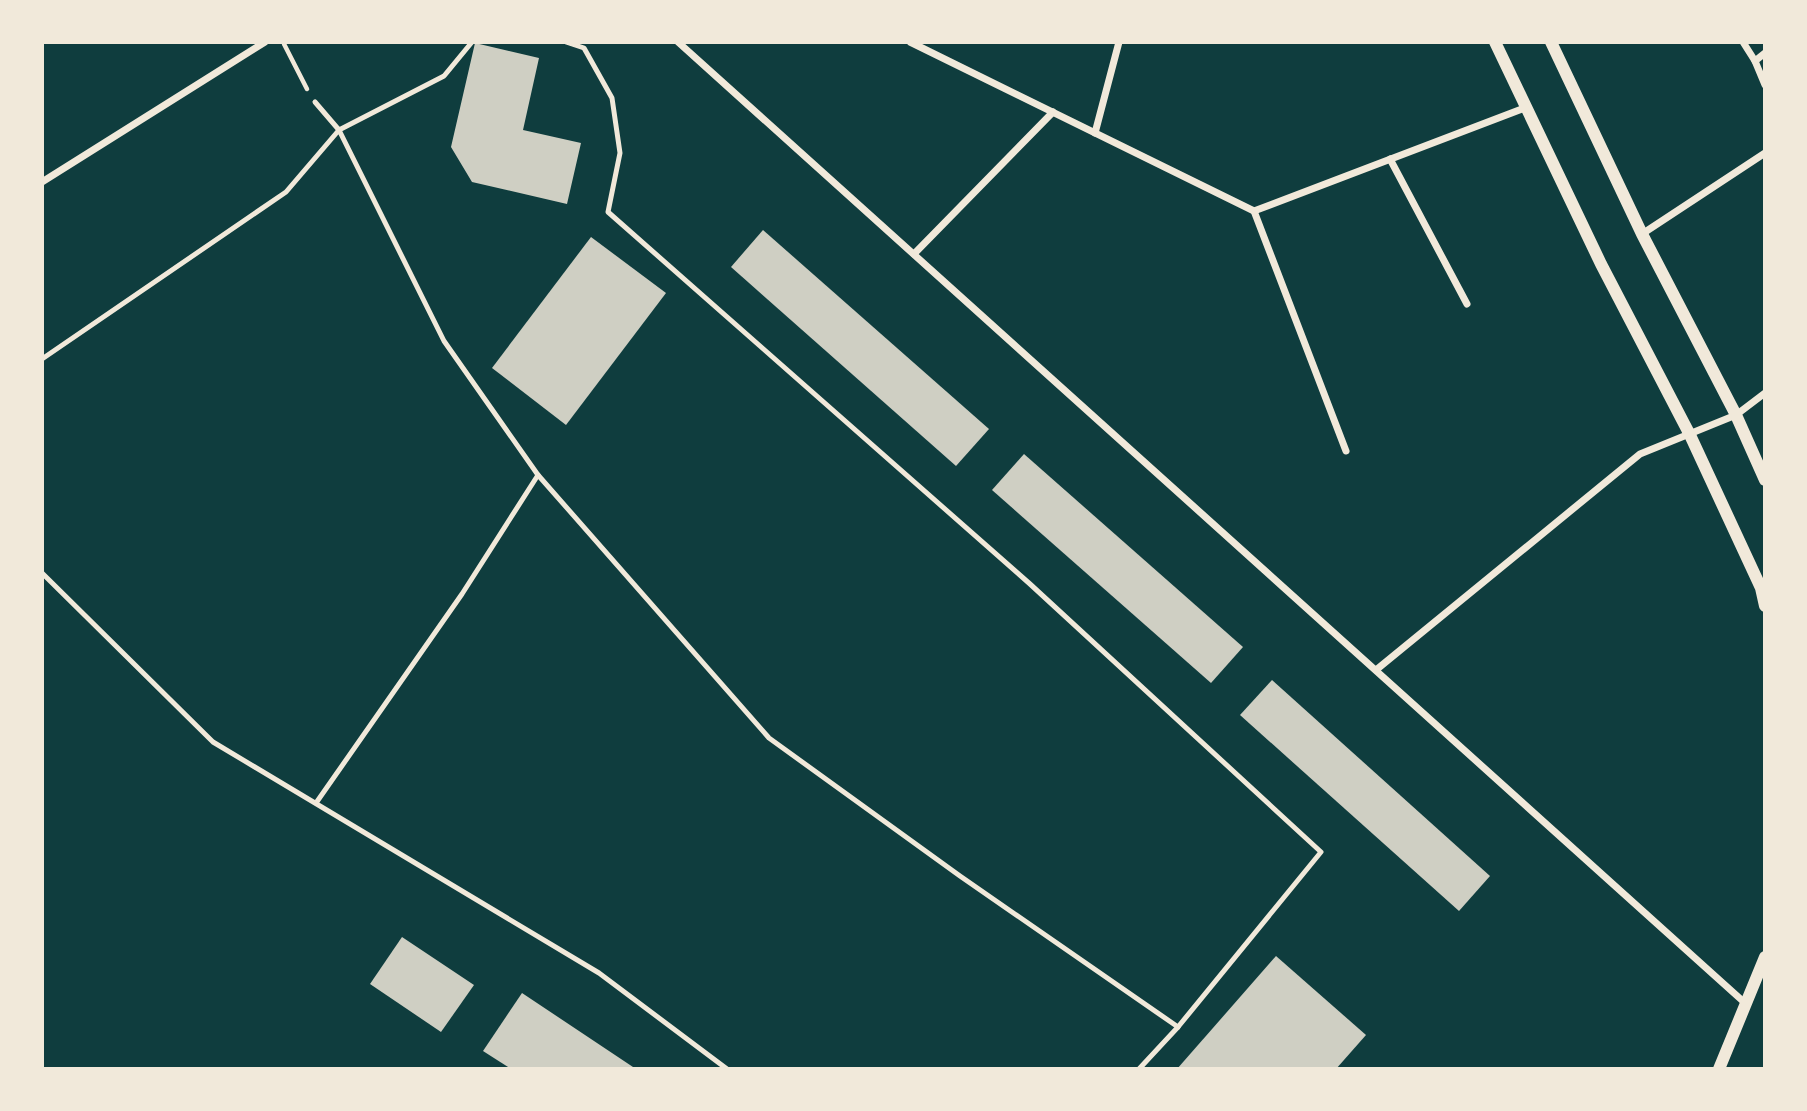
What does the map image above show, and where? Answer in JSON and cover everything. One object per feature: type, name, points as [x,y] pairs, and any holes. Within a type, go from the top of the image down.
[{"type":"street","points":[[42,182],[265,42]]},
{"type":"street","points":[[678,42],[1745,1003]]},
{"type":"street","points":[[910,42],[1254,211],[1346,451]]},
{"type":"street","points":[[1095,133],[1119,42]]},
{"type":"street","points":[[1495,42],[1601,264],[1690,435],[1761,588],[1765,606]]},
{"type":"street","points":[[1551,42],[1642,234],[1736,415],[1765,480]]},
{"type":"street","points":[[1743,42],[1765,85]]},
{"type":"street","points":[[1755,61],[1765,53]]},
{"type":"street","points":[[1254,211],[1527,107]]},
{"type":"street","points":[[914,254],[1053,112]]},
{"type":"street","points":[[1642,234],[1765,153]]},
{"type":"street","points":[[1390,159],[1467,304]]},
{"type":"street","points":[[1376,670],[1640,454],[1736,415],[1765,393]]},
{"type":"street","points":[[1719,1069],[1765,957]]},
{"type":"lane","points":[[42,359],[286,192],[339,130],[444,76],[472,42]]},
{"type":"lane","points":[[566,42],[584,48],[612,98],[620,153],[608,212],[1030,584],[1321,852],[1178,1027],[1139,1069]]},
{"type":"lane","points":[[315,102],[339,130],[444,341],[538,475],[768,738],[960,876],[1178,1027]]},
{"type":"lane","points":[[316,803],[461,594],[538,475]]},
{"type":"lane","points":[[42,573],[213,743],[599,973],[727,1069]]},
{"type":"path","points":[[283,42],[315,102]]},
{"type":"building","points":[[475,43],[539,58],[523,130],[581,143],[567,204],[472,182],[451,147]]},
{"type":"building","points":[[763,230],[989,429],[956,466],[731,267]]},
{"type":"building","points":[[591,237],[666,293],[566,425],[492,368]]},
{"type":"building","points":[[1024,454],[1243,647],[1211,683],[992,490]]},
{"type":"building","points":[[1272,680],[1490,876],[1459,911],[1240,715]]},
{"type":"building","points":[[402,937],[474,985],[441,1032],[370,984]]},
{"type":"building","points":[[1276,956],[1366,1035],[1336,1069],[1177,1069]]},
{"type":"building","points":[[522,993],[636,1069],[511,1069],[483,1051]]}]
